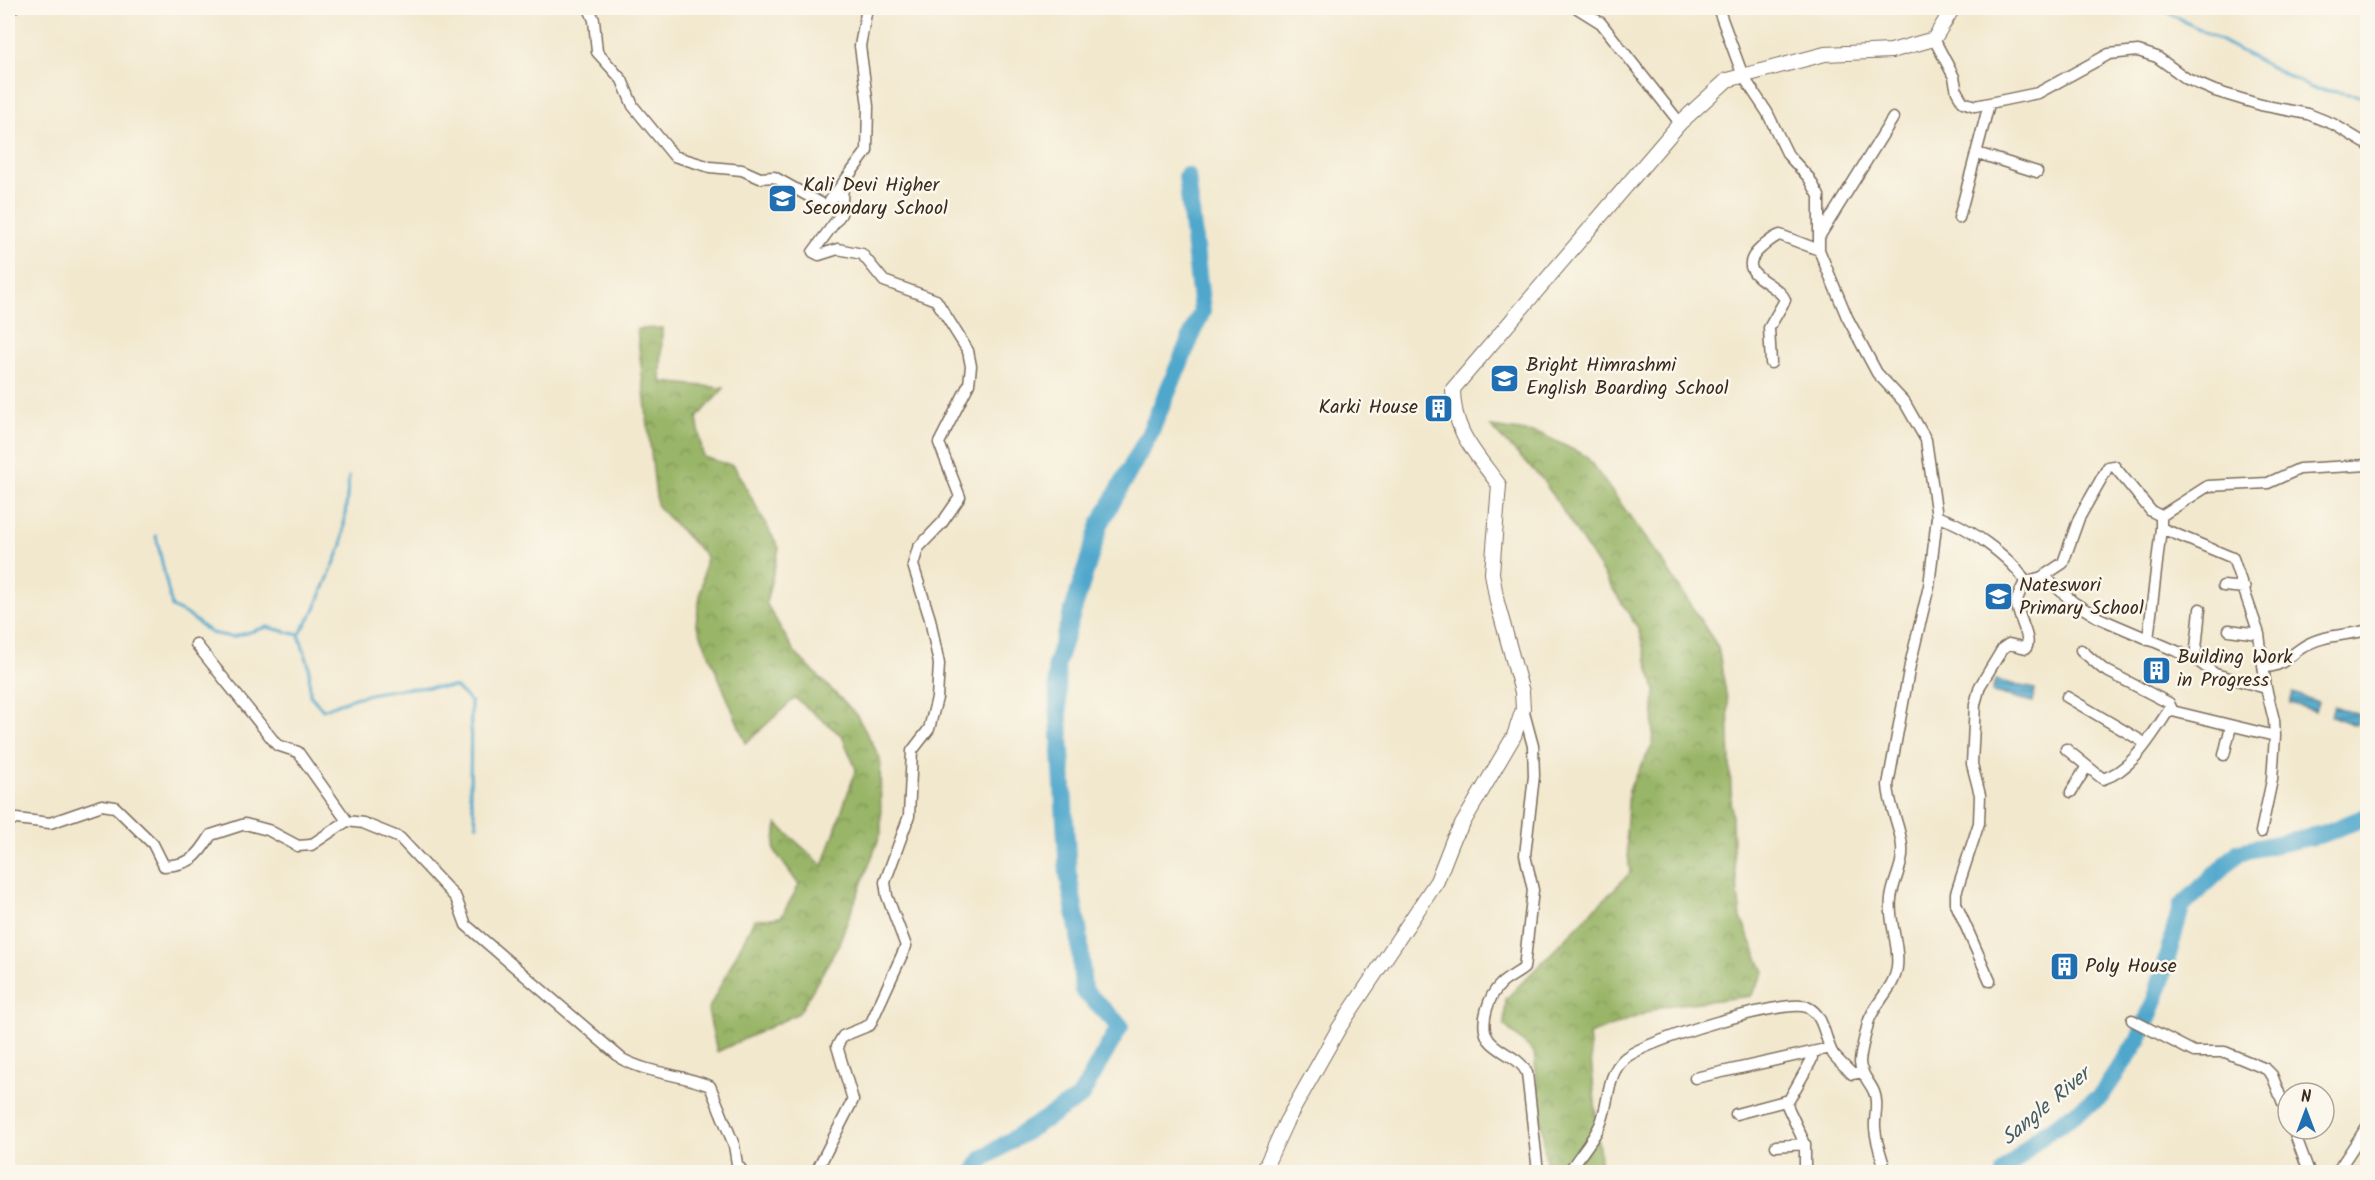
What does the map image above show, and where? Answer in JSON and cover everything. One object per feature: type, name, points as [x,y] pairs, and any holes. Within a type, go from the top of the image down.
[{"type":"street","points":[[8,9],[13,8]]},
{"type":"street","points":[[589,8],[594,21],[597,52],[622,80],[633,106],[674,156],[710,167],[742,170],[759,178],[774,177],[826,206],[867,151],[868,106],[860,46],[867,8]]},
{"type":"street","points":[[1577,8],[1601,23],[1680,123]]},
{"type":"street","points":[[1718,8],[1743,76],[1767,112],[1788,155],[1809,178],[1819,196],[1818,245],[1847,317],[1877,373],[1905,403],[1926,440],[1938,517],[1929,586],[1910,665],[1888,785],[1888,800],[1899,829],[1902,848],[1902,865],[1892,888],[1890,909],[1898,957],[1897,970],[1871,1014],[1860,1063],[1874,1093],[1877,1112],[1875,1127],[1886,1173]]},
{"type":"street","points":[[1538,1173],[1527,1073],[1522,1063],[1489,1039],[1485,1028],[1486,1013],[1501,984],[1524,968],[1533,890],[1525,855],[1534,776],[1533,746],[1523,709],[1522,692],[1497,602],[1492,573],[1499,485],[1465,439],[1453,411],[1453,389],[1680,123],[1727,80],[1825,54],[1891,51],[1934,39],[1953,8]]},
{"type":"street","points":[[1934,39],[1954,77],[1957,92],[1963,102],[1975,106],[2038,93],[2109,54],[2138,51],[2157,57],[2187,79],[2215,91],[2261,105],[2308,114],[2333,124],[2367,146]]},
{"type":"street","points":[[1959,218],[1989,104]]},
{"type":"street","points":[[1818,245],[1893,118]]},
{"type":"street","points":[[1977,153],[2037,172]]},
{"type":"street","points":[[816,1173],[853,1100],[837,1046],[843,1036],[870,1025],[906,946],[887,896],[885,882],[909,816],[912,751],[929,729],[937,698],[939,664],[930,619],[913,565],[918,548],[942,523],[960,496],[939,443],[969,384],[971,366],[968,351],[936,300],[884,281],[862,254],[838,249],[819,255],[813,252],[840,214],[843,186]]},
{"type":"street","points":[[1771,363],[1769,328],[1785,300],[1780,291],[1767,286],[1751,267],[1751,261],[1755,254],[1780,235],[1818,245]]},
{"type":"street","points":[[2161,516],[2208,486],[2268,483],[2299,469],[2367,465]]},
{"type":"street","points":[[1990,981],[1956,904],[1956,893],[1979,823],[1980,795],[1972,764],[1975,704],[1980,686],[2003,648],[2009,644],[2026,648],[2029,645],[2029,640],[2020,622],[2017,599],[2025,582],[2044,576],[2063,563],[2079,518],[2108,467],[2114,466],[2151,511],[2161,516]]},
{"type":"street","points":[[2148,640],[2161,516]]},
{"type":"street","points":[[1938,517],[1958,523],[2001,556],[2021,574],[2025,582]]},
{"type":"street","points":[[2161,528],[2233,558],[2245,588],[2259,634],[2265,688],[2274,720],[2272,780],[2261,832]]},
{"type":"street","points":[[2044,576],[2073,602],[2098,618],[2195,660],[2215,674],[2265,688]]},
{"type":"street","points":[[2223,586],[2245,588]]},
{"type":"street","points":[[2195,660],[2200,609]]},
{"type":"street","points":[[2229,630],[2259,634]]},
{"type":"street","points":[[2264,667],[2275,667],[2317,640],[2367,630]]},
{"type":"street","points":[[196,644],[278,745],[298,752],[347,821]]},
{"type":"street","points":[[2081,650],[2103,669],[2169,704],[2172,711],[2275,736]]},
{"type":"street","points":[[2067,697],[2145,743]]},
{"type":"street","points":[[2066,749],[2103,779],[2111,777],[2126,766],[2171,707]]},
{"type":"street","points":[[1263,1173],[1286,1122],[1339,1028],[1437,881],[1453,840],[1514,736],[1523,709]]},
{"type":"street","points":[[2224,755],[2230,726]]},
{"type":"street","points":[[2071,792],[2087,766]]},
{"type":"street","points":[[8,818],[50,823],[102,805],[115,807],[153,844],[164,866],[183,865],[200,854],[211,835],[245,824],[268,830],[298,846],[311,845],[347,821],[363,823],[400,838],[456,898],[466,925],[622,1059],[643,1070],[710,1086],[734,1144],[737,1170]]},
{"type":"street","points":[[1569,1173],[1599,1128],[1614,1075],[1623,1060],[1660,1040],[1725,1020],[1793,1005],[1808,1008],[1816,1016],[1823,1026],[1830,1048],[1852,1074],[1863,1072]]},
{"type":"street","points":[[2135,1022],[2194,1052],[2225,1052],[2266,1069],[2272,1075],[2276,1085]]},
{"type":"street","points":[[1695,1078],[1830,1048]]},
{"type":"street","points":[[1736,1114],[1790,1100],[1813,1053]]},
{"type":"street","points":[[1785,1101],[1805,1144],[1805,1173]]},
{"type":"street","points":[[2337,1173],[2367,1125]]},
{"type":"street","points":[[2297,1141],[2309,1173]]},
{"type":"street","points":[[1776,1146],[1805,1144]]},
{"type":"green space","points":[[662,328],[661,382],[724,388],[697,418],[703,457],[734,466],[779,548],[766,603],[795,653],[856,714],[880,758],[881,833],[838,946],[799,1013],[717,1052],[708,1010],[754,920],[781,917],[799,885],[774,850],[777,824],[823,866],[856,769],[842,736],[795,698],[746,743],[696,623],[706,556],[657,506],[637,329]]},
{"type":"green space","points":[[1491,427],[1541,434],[1586,456],[1661,559],[1718,647],[1728,705],[1733,850],[1741,918],[1764,972],[1751,996],[1664,1006],[1589,1035],[1601,1172],[1547,1172],[1534,1052],[1504,1025],[1506,999],[1630,873],[1626,834],[1629,789],[1652,746],[1655,690],[1638,628],[1543,480]]},
{"type":"water","points":[[1995,680],[2035,689],[2033,702],[1992,692]]},
{"type":"water","points":[[2293,693],[2318,702],[2315,711],[2290,703]]},
{"type":"water","points":[[2334,706],[2359,715],[2356,725],[2331,716]]},
{"type":"waterway","points":[[2159,8],[2311,88],[2368,97]]},
{"type":"waterway","points":[[975,1172],[982,1159],[1080,1097],[1120,1026],[1083,990],[1079,934],[1068,874],[1056,665],[1100,524],[1149,435],[1202,311],[1187,176]]},
{"type":"waterway","points":[[299,635],[314,611],[342,545],[349,477]]},
{"type":"waterway","points":[[156,536],[172,607],[188,615],[211,633],[232,637],[267,627],[299,635],[309,666],[310,695],[323,710],[372,693],[455,687],[471,702],[470,794],[477,825]]},
{"type":"waterway","name":"Sangle River","points":[[2004,1172],[2038,1138],[2100,1097],[2139,1039],[2156,998],[2181,907],[2239,852],[2323,834],[2368,816]]},
{"type":"place","name":"Kali Devi Higher Secondary School","points":[[782,198]]},
{"type":"place","name":"Bright Himrashmi English Boarding School","points":[[1505,378]]},
{"type":"place","name":"Karki House","points":[[1439,408]]},
{"type":"place","name":"Nateswori Primary School","points":[[1998,597]]},
{"type":"place","name":"Building Work in Progress","points":[[2156,670]]},
{"type":"place","name":"Poly House","points":[[2064,967]]}]
